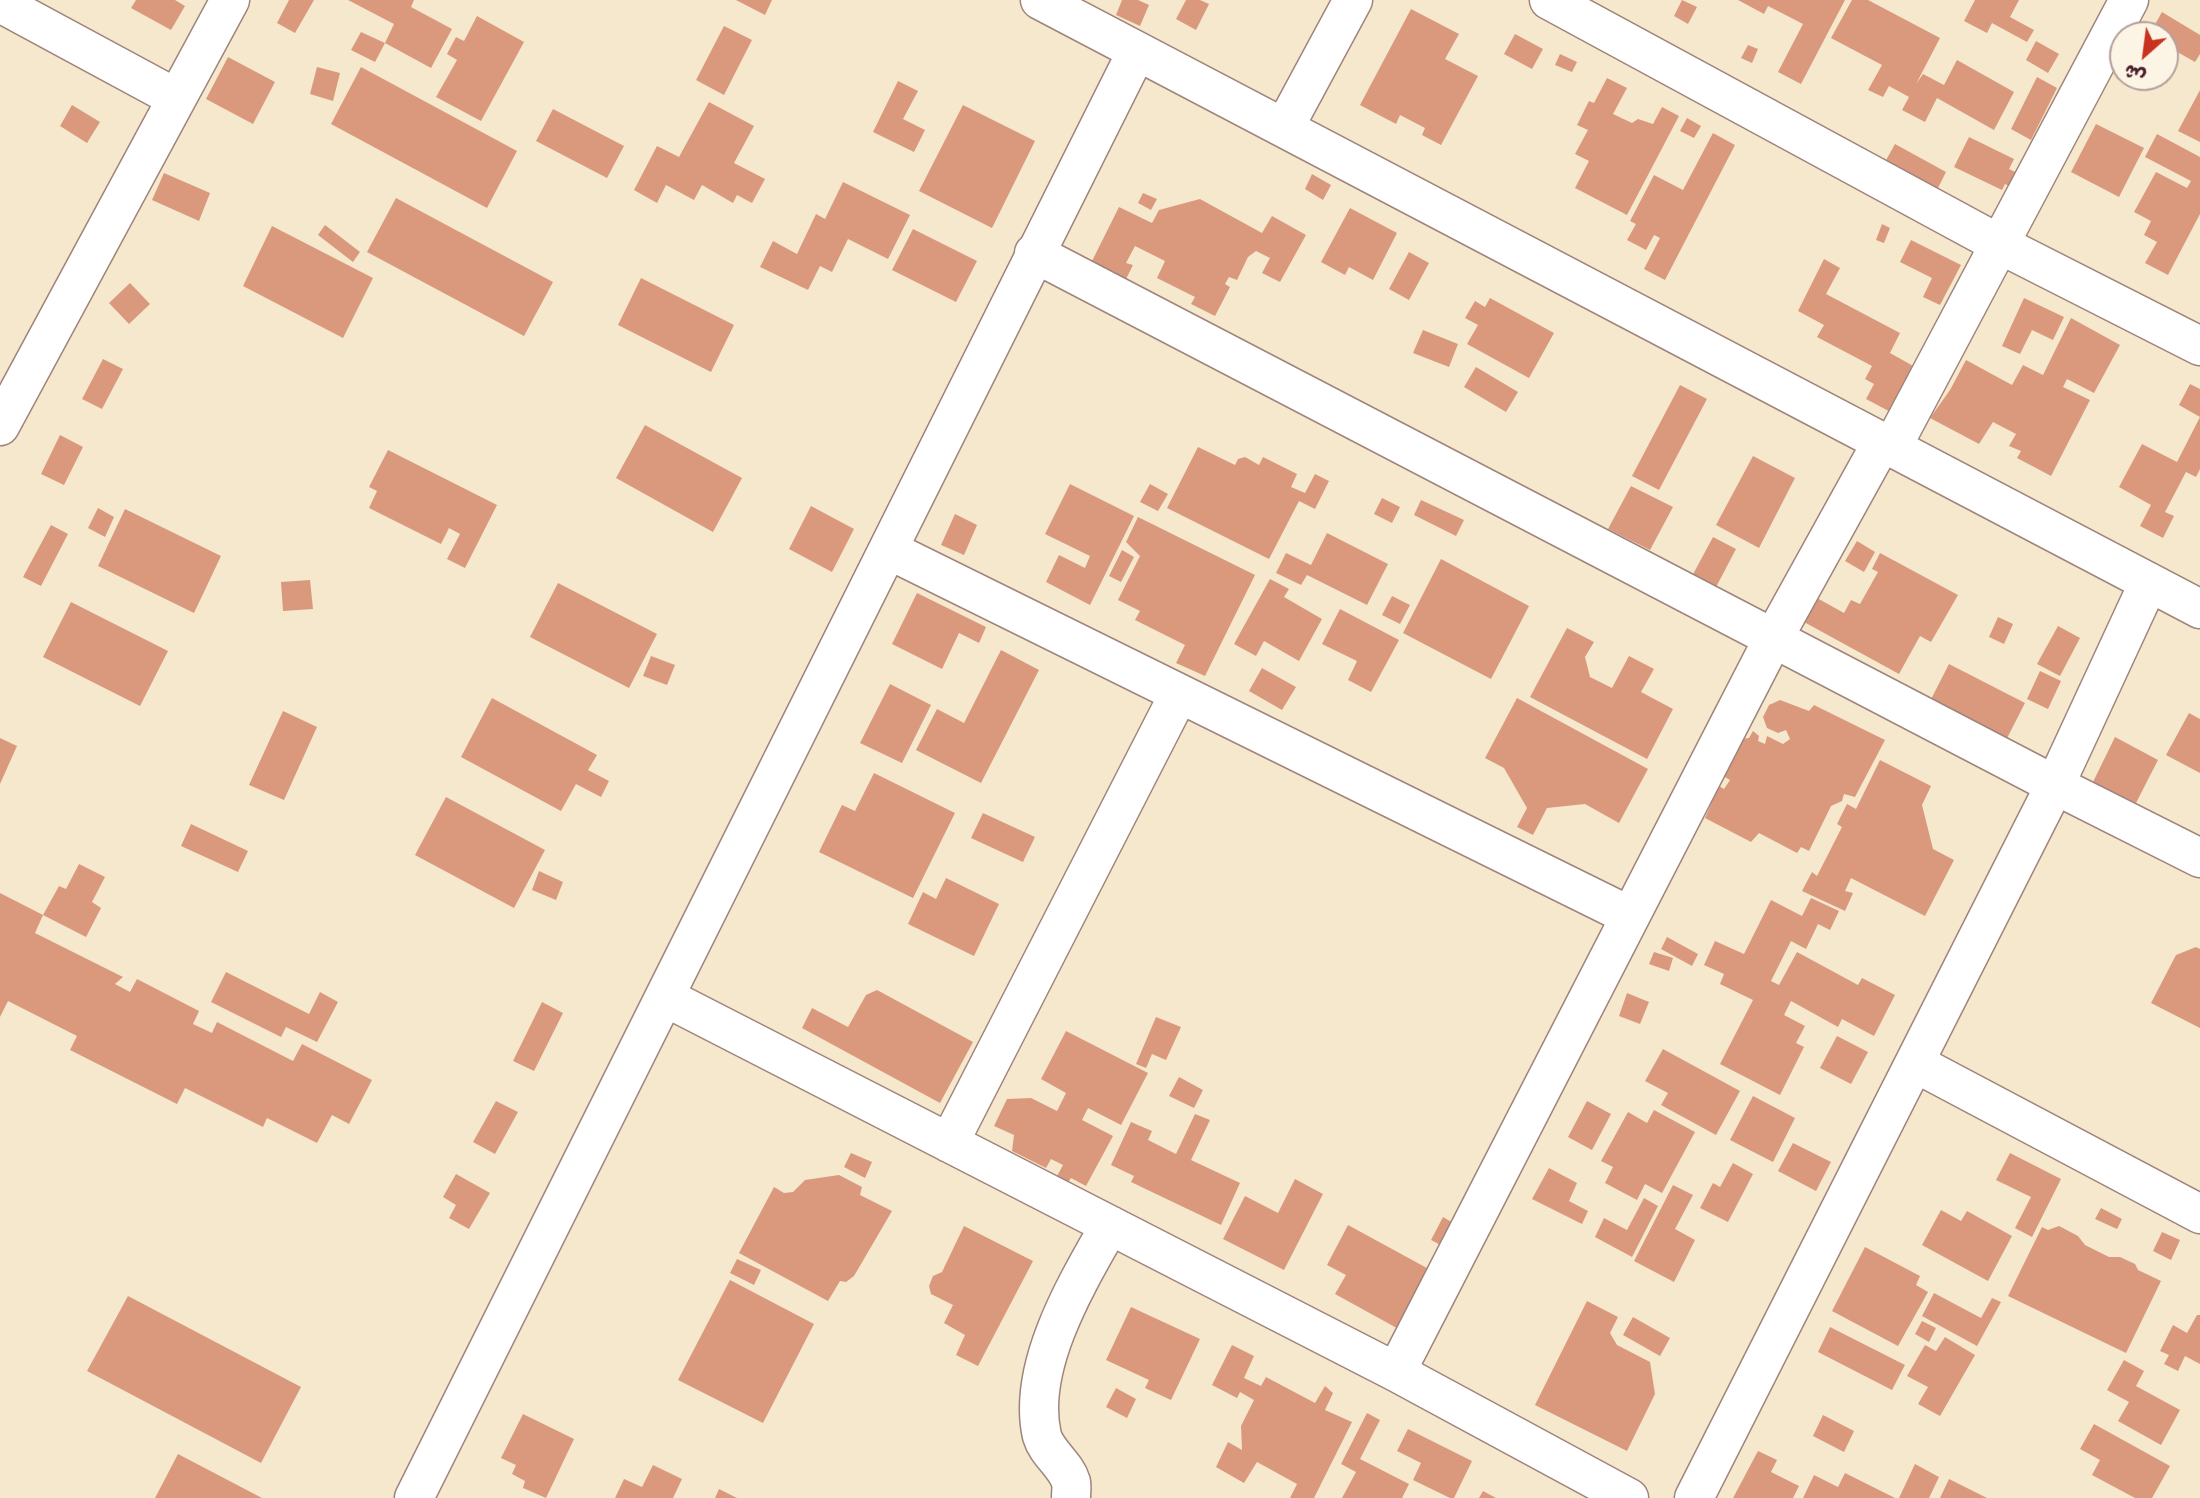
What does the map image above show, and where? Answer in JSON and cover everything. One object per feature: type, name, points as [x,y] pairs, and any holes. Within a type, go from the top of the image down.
[{"type":"street","points":[[0,426],[230,0]]},
{"type":"street","points":[[1040,0],[2200,609]]},
{"type":"street","points":[[1284,128],[1353,0]]},
{"type":"street","points":[[1549,0],[2001,244],[2200,346]]},
{"type":"street","points":[[1396,1371],[1773,639],[2001,244],[2129,0]]},
{"type":"street","points":[[0,3],[176,98]]},
{"type":"street","points":[[414,1498],[1137,51]]},
{"type":"street","points":[[1034,253],[1773,639],[2200,858]]},
{"type":"street","points":[[889,550],[1630,916]]},
{"type":"street","points":[[1694,1498],[2055,785],[2149,582]]},
{"type":"street","points":[[949,1143],[1179,694]]},
{"type":"street","points":[[665,997],[1396,1371],[1629,1498]]},
{"type":"street","points":[[1915,1063],[2200,1214]]},
{"type":"street","points":[[1071,1498],[1071,1482],[1043,1439],[1038,1404],[1048,1352],[1110,1225]]},
{"type":"building","points":[[136,0],[175,0],[185,6],[171,30],[131,8]]},
{"type":"building","points":[[289,0],[314,0],[295,33],[277,23]]},
{"type":"building","points":[[348,0],[414,0],[411,7],[452,29],[431,68],[385,43],[394,24]]},
{"type":"building","points":[[736,0],[772,0],[765,15]]},
{"type":"building","points":[[1122,0],[1138,0],[1149,5],[1140,26],[1116,15]]},
{"type":"building","points":[[1186,0],[1200,0],[1209,4],[1196,30],[1176,19]]},
{"type":"building","points":[[1682,0],[1697,7],[1688,24],[1674,16]]},
{"type":"building","points":[[1738,0],[1845,0],[1801,84],[1778,72],[1803,24],[1768,6],[1764,14]]},
{"type":"building","points":[[1852,0],[1868,0],[1940,38],[1916,84],[1923,74],[1944,85],[1957,60],[2014,92],[1994,130],[1937,98],[1925,122],[1902,110],[1909,97],[1889,86],[1883,97],[1868,90],[1882,65],[1831,38]]},
{"type":"building","points":[[1975,0],[2019,0],[2010,17],[2034,30],[2027,42],[1992,23],[1987,33],[1964,21]]},
{"type":"building","points":[[1411,9],[1459,34],[1445,59],[1478,76],[1441,145],[1422,135],[1425,128],[1400,115],[1396,124],[1360,105]]},
{"type":"building","points":[[2162,12],[2177,21],[2157,21]]},
{"type":"building","points":[[477,16],[524,42],[481,121],[436,97],[457,60],[447,54],[456,37],[464,41]]},
{"type":"building","points":[[2179,22],[2200,35],[2200,54],[2195,62],[2179,53]]},
{"type":"building","points":[[724,26],[752,40],[724,95],[696,80]]},
{"type":"building","points":[[361,32],[385,43],[375,62],[351,50]]},
{"type":"building","points":[[1515,34],[1543,49],[1532,69],[1504,54]]},
{"type":"building","points":[[2036,41],[2059,54],[2048,73],[2026,60]]},
{"type":"building","points":[[1748,45],[1758,49],[1752,63],[1741,58]]},
{"type":"building","points":[[1560,54],[1577,62],[1572,72],[1555,65]]},
{"type":"building","points":[[228,57],[275,82],[253,124],[206,99]]},
{"type":"building","points":[[317,67],[340,73],[333,101],[310,94]]},
{"type":"building","points":[[361,67],[517,151],[487,208],[331,124]]},
{"type":"building","points":[[2037,77],[2057,88],[2031,140],[2011,129]]},
{"type":"building","points":[[1607,78],[1627,88],[1613,114],[1632,123],[1638,119],[1653,124],[1662,107],[1679,116],[1627,215],[1575,188],[1589,161],[1575,154],[1588,130],[1577,125],[1589,101],[1594,103]]},
{"type":"building","points":[[898,81],[918,91],[903,119],[925,130],[914,152],[873,132]]},
{"type":"building","points":[[2200,90],[2200,142],[2178,131]]},
{"type":"building","points":[[709,102],[754,126],[734,163],[765,179],[752,203],[737,195],[733,203],[702,185],[694,200],[666,185],[657,203],[634,190],[657,146],[679,157]]},
{"type":"building","points":[[72,105],[100,122],[87,143],[60,126]]},
{"type":"building","points":[[963,105],[1035,141],[992,228],[919,191]]},
{"type":"building","points":[[553,109],[624,146],[607,178],[536,141]]},
{"type":"building","points":[[1687,118],[1701,126],[1694,138],[1680,131]]},
{"type":"building","points":[[2096,124],[2144,148],[2119,197],[2071,172]]},
{"type":"building","points":[[1713,133],[1735,145],[1665,280],[1644,269],[1660,238],[1654,235],[1646,250],[1627,240],[1636,224],[1630,221],[1654,175],[1683,190]]},
{"type":"building","points":[[2157,134],[2200,157],[2200,214],[2168,275],[2145,263],[2157,242],[2144,235],[2151,221],[2134,212],[2156,172],[2187,188],[2191,181],[2145,157]]},
{"type":"building","points":[[1969,137],[2014,159],[2009,169],[2026,177],[2019,191],[2005,184],[2002,190],[1954,167]]},
{"type":"building","points":[[1895,144],[1946,172],[1937,190],[1885,162]]},
{"type":"building","points":[[164,173],[210,193],[199,221],[152,200]]},
{"type":"building","points":[[1312,174],[1331,185],[1323,200],[1305,189]]},
{"type":"building","points":[[843,182],[910,215],[888,259],[848,239],[832,272],[820,266],[808,290],[760,267],[773,241],[797,254],[816,214],[825,219]]},
{"type":"building","points":[[1143,193],[1157,199],[1151,210],[1138,203]]},
{"type":"building","points":[[396,198],[553,282],[524,336],[367,252]]},
{"type":"building","points":[[1200,199],[1262,233],[1272,216],[1306,235],[1280,282],[1262,273],[1270,258],[1256,251],[1248,257],[1237,280],[1229,277],[1225,284],[1230,287],[1215,316],[1191,304],[1195,297],[1157,278],[1165,261],[1135,246],[1126,263],[1133,265],[1126,279],[1092,261],[1119,207],[1152,223],[1159,210]]},
{"type":"building","points":[[1350,208],[1397,233],[1373,280],[1349,267],[1345,275],[1321,262]]},
{"type":"building","points":[[1882,224],[1890,228],[1884,243],[1876,240]]},
{"type":"building","points":[[325,225],[360,252],[353,262],[318,235]]},
{"type":"building","points":[[272,226],[373,278],[343,338],[243,286]]},
{"type":"building","points":[[913,229],[977,261],[956,302],[892,270]]},
{"type":"building","points":[[1911,240],[1961,265],[1940,305],[1923,297],[1932,278],[1900,262]]},
{"type":"building","points":[[1409,252],[1429,263],[1409,300],[1389,289]]},
{"type":"building","points":[[1824,259],[1840,268],[1826,294],[1900,333],[1890,353],[1924,372],[1900,417],[1866,399],[1874,384],[1865,379],[1872,366],[1817,337],[1824,325],[1798,311]]},
{"type":"building","points":[[641,278],[734,325],[711,372],[618,325]]},
{"type":"building","points":[[130,283],[150,304],[129,324],[109,303]]},
{"type":"building","points":[[1490,298],[1554,333],[1529,378],[1467,344],[1478,325],[1465,318],[1475,301],[1485,307]]},
{"type":"building","points":[[2024,298],[2064,317],[2053,340],[2032,330],[2020,354],[2002,346]]},
{"type":"building","points":[[2071,318],[2120,345],[2094,393],[2067,379],[2063,387],[2090,400],[2051,476],[2017,458],[2021,451],[2009,446],[2016,434],[1993,422],[1979,444],[1930,418],[1950,390],[1966,360],[2012,385],[2023,365],[2043,375]]},
{"type":"building","points":[[1423,330],[1458,344],[1449,367],[1413,353]]},
{"type":"building","points":[[103,359],[123,369],[102,409],[82,399]]},
{"type":"building","points":[[1476,367],[1518,392],[1506,412],[1464,387]]},
{"type":"building","points":[[2190,384],[2200,389],[2200,417],[2179,405]]},
{"type":"building","points":[[1680,385],[1707,399],[1659,490],[1632,476]]},
{"type":"building","points":[[2200,417],[2200,469],[2196,477],[2186,472],[2165,512],[2174,516],[2163,538],[2140,526],[2151,505],[2119,487],[2142,444],[2177,462]]},
{"type":"building","points":[[645,425],[742,478],[713,532],[616,478]]},
{"type":"building","points":[[60,435],[83,447],[64,485],[41,474]]},
{"type":"building","points":[[1198,447],[1235,465],[1238,459],[1245,457],[1259,465],[1263,457],[1297,474],[1291,487],[1305,493],[1315,474],[1329,481],[1315,509],[1299,501],[1269,559],[1167,508]]},
{"type":"building","points":[[388,450],[497,505],[465,568],[447,559],[460,534],[449,528],[441,544],[369,508],[377,491],[369,487]]},
{"type":"building","points":[[1753,456],[1795,478],[1759,548],[1716,525]]},
{"type":"building","points":[[1070,484],[1134,516],[1090,605],[1046,582],[1059,555],[1085,568],[1090,556],[1045,534]]},
{"type":"building","points":[[1150,484],[1168,494],[1158,511],[1140,502]]},
{"type":"building","points":[[1631,486],[1673,507],[1650,550],[1608,529]]},
{"type":"building","points":[[1382,498],[1400,507],[1392,523],[1374,514]]},
{"type":"building","points":[[1421,500],[1464,520],[1456,536],[1414,515]]},
{"type":"building","points":[[811,506],[854,529],[832,572],[789,549]]},
{"type":"building","points":[[98,508],[114,517],[105,537],[88,528]]},
{"type":"building","points":[[125,509],[221,556],[194,613],[98,566]]},
{"type":"building","points":[[955,514],[977,525],[964,555],[941,545]]},
{"type":"building","points":[[1138,517],[1255,575],[1205,676],[1176,663],[1185,645],[1135,620],[1140,611],[1118,600],[1140,556],[1126,542]]},
{"type":"building","points":[[51,525],[68,534],[41,586],[23,577]]},
{"type":"building","points":[[1327,533],[1388,564],[1367,605],[1307,575],[1301,585],[1276,573],[1286,553],[1311,565]]},
{"type":"building","points":[[1713,537],[1736,549],[1714,591],[1691,578]]},
{"type":"building","points":[[1857,541],[1875,552],[1864,572],[1845,561]]},
{"type":"building","points":[[1122,550],[1134,557],[1121,582],[1109,576]]},
{"type":"building","points":[[1880,553],[1958,595],[1931,642],[1920,636],[1899,674],[1804,622],[1817,598],[1844,613],[1851,600],[1860,604],[1878,572],[1872,569]]},
{"type":"building","points":[[1441,559],[1529,606],[1491,679],[1403,633]]},
{"type":"building","points":[[1270,579],[1289,589],[1284,597],[1322,619],[1299,661],[1264,641],[1256,656],[1234,644]]},
{"type":"building","points":[[310,580],[313,609],[283,611],[281,582]]},
{"type":"building","points":[[558,583],[657,634],[629,688],[530,637]]},
{"type":"building","points":[[917,593],[986,627],[979,643],[959,633],[942,669],[892,644]]},
{"type":"building","points":[[1392,596],[1410,605],[1400,624],[1382,615]]},
{"type":"building","points":[[71,602],[168,651],[140,706],[43,657]]},
{"type":"building","points":[[1340,609],[1399,640],[1371,692],[1348,680],[1357,661],[1322,644]]},
{"type":"building","points":[[1998,617],[2013,624],[2004,644],[1989,637]]},
{"type":"building","points":[[2058,626],[2080,638],[2060,676],[2037,664]]},
{"type":"building","points":[[1567,628],[1594,642],[1585,657],[1590,677],[1612,688],[1629,656],[1654,669],[1641,692],[1673,709],[1647,759],[1530,697]]},
{"type":"building","points":[[1001,650],[1039,670],[981,783],[916,750],[937,709],[964,723]]},
{"type":"building","points":[[651,656],[675,665],[667,685],[643,676]]},
{"type":"building","points":[[1949,664],[2025,703],[2001,750],[1925,711]]},
{"type":"building","points":[[1262,668],[1296,687],[1282,710],[1249,691]]},
{"type":"building","points":[[2040,671],[2061,681],[2048,709],[2027,699]]},
{"type":"building","points":[[890,684],[931,705],[902,763],[860,743]]},
{"type":"building","points":[[492,698],[597,755],[588,770],[609,781],[601,797],[576,784],[561,811],[461,757]]},
{"type":"building","points":[[1517,698],[1648,769],[1619,823],[1585,804],[1547,808],[1533,835],[1517,827],[1527,808],[1504,768],[1485,758]]},
{"type":"building","points":[[1780,700],[1809,711],[1814,705],[1885,740],[1855,797],[1844,794],[1842,801],[1831,806],[1809,851],[1801,847],[1797,853],[1759,833],[1751,842],[1705,818],[1719,786],[1724,789],[1730,780],[1723,776],[1740,739],[1749,738],[1753,731],[1759,736],[1758,741],[1765,744],[1767,736],[1783,744],[1790,739],[1786,730],[1778,733],[1767,728],[1763,717],[1769,705]]},
{"type":"building","points":[[283,711],[317,727],[284,800],[249,785]]},
{"type":"building","points":[[2189,713],[2200,719],[2200,773],[2166,755]]},
{"type":"building","points":[[2115,737],[2158,760],[2136,803],[2093,782]]},
{"type":"building","points":[[0,738],[17,746],[0,784]]},
{"type":"building","points":[[1880,760],[1931,786],[1922,805],[1933,849],[1954,860],[1925,916],[1851,878],[1845,891],[1853,893],[1845,911],[1802,891],[1812,872],[1817,876],[1842,827],[1837,824],[1847,804],[1856,809]]},
{"type":"building","points":[[874,773],[955,813],[913,898],[819,852],[842,805],[855,811]]},
{"type":"building","points":[[446,797],[545,850],[514,908],[415,855]]},
{"type":"building","points":[[983,813],[1035,837],[1023,862],[971,838]]},
{"type":"building","points":[[191,824],[248,851],[238,872],[181,846]]},
{"type":"building","points":[[79,864],[105,877],[92,902],[101,908],[86,937],[43,915],[59,886],[66,889]]},
{"type":"building","points":[[539,871],[563,882],[556,900],[532,890]]},
{"type":"building","points":[[946,878],[999,904],[974,956],[908,924],[923,892],[936,899]]},
{"type":"building","points":[[0,893],[43,915],[35,933],[123,977],[115,984],[130,992],[137,979],[199,1011],[193,1024],[212,1033],[217,1022],[293,1061],[302,1044],[372,1080],[349,1124],[332,1115],[317,1143],[267,1118],[263,1127],[185,1088],[177,1104],[70,1050],[77,1036],[8,1001],[0,1017]]},
{"type":"building","points":[[1811,898],[1839,911],[1830,930],[1818,924],[1806,949],[1791,941],[1771,981],[1779,985],[1797,952],[1858,985],[1862,978],[1895,995],[1874,1036],[1842,1019],[1838,1027],[1791,1001],[1784,1015],[1805,1026],[1796,1043],[1804,1047],[1780,1095],[1720,1064],[1753,1000],[1720,984],[1724,974],[1704,965],[1715,941],[1744,954],[1771,900],[1802,916]]},
{"type":"building","points":[[1667,937],[1698,954],[1692,966],[1661,949]]},
{"type":"building","points":[[2196,947],[2200,949],[2200,1028],[2151,1003],[2176,955]]},
{"type":"building","points":[[1654,952],[1673,958],[1669,971],[1649,964]]},
{"type":"building","points":[[226,972],[309,1014],[320,992],[338,1002],[317,1042],[286,1027],[281,1037],[211,1002]]},
{"type":"building","points":[[877,990],[973,1042],[940,1103],[802,1028],[812,1008],[848,1027],[866,995]]},
{"type":"building","points":[[1627,993],[1649,1002],[1640,1024],[1619,1016]]},
{"type":"building","points":[[542,1002],[563,1013],[534,1071],[513,1061]]},
{"type":"building","points":[[1156,1017],[1181,1027],[1166,1060],[1152,1054],[1146,1068],[1136,1064]]},
{"type":"building","points":[[1066,1031],[1148,1073],[1121,1125],[1088,1108],[1082,1120],[1113,1136],[1086,1186],[1071,1178],[1067,1184],[1056,1178],[1063,1165],[1051,1159],[1046,1168],[1012,1151],[1014,1135],[994,1126],[1007,1099],[1031,1098],[1057,1111],[1066,1093],[1041,1079]]},
{"type":"building","points":[[1837,1036],[1868,1052],[1851,1084],[1820,1068]]},
{"type":"building","points":[[1663,1049],[1740,1091],[1716,1135],[1661,1105],[1668,1093],[1645,1081]]},
{"type":"building","points":[[1179,1077],[1203,1090],[1194,1108],[1169,1096]]},
{"type":"building","points":[[1753,1096],[1795,1118],[1773,1162],[1730,1140]]},
{"type":"building","points":[[496,1101],[518,1112],[495,1154],[473,1142]]},
{"type":"building","points":[[1587,1101],[1611,1114],[1592,1150],[1568,1137]]},
{"type":"building","points":[[1654,1110],[1695,1132],[1662,1193],[1645,1184],[1637,1200],[1605,1183],[1613,1167],[1601,1161],[1628,1112],[1647,1123]]},
{"type":"building","points":[[1195,1114],[1210,1120],[1191,1160],[1240,1183],[1221,1225],[1131,1182],[1134,1176],[1111,1165],[1131,1122],[1152,1131],[1148,1140],[1176,1154]]},
{"type":"building","points":[[1793,1143],[1831,1162],[1816,1191],[1778,1171]]},
{"type":"building","points":[[851,1153],[872,1162],[865,1178],[844,1167]]},
{"type":"building","points":[[2010,1153],[2061,1179],[2032,1237],[2015,1228],[2031,1197],[1996,1180]]},
{"type":"building","points":[[1733,1163],[1753,1174],[1728,1222],[1700,1208],[1713,1183],[1720,1187]]},
{"type":"building","points":[[1549,1168],[1577,1183],[1569,1201],[1588,1211],[1582,1224],[1532,1199]]},
{"type":"building","points":[[456,1174],[490,1193],[469,1229],[449,1218],[456,1205],[443,1197]]},
{"type":"building","points":[[839,1175],[862,1187],[860,1195],[892,1211],[854,1276],[846,1282],[840,1281],[828,1301],[739,1253],[774,1187],[784,1193],[793,1192],[805,1180]]},
{"type":"building","points":[[1295,1179],[1323,1194],[1284,1270],[1223,1239],[1245,1196],[1278,1213]]},
{"type":"building","points":[[1673,1185],[1693,1195],[1675,1229],[1695,1240],[1674,1282],[1634,1261]]},
{"type":"building","points":[[1644,1198],[1658,1206],[1632,1257],[1595,1237],[1604,1218],[1627,1230]]},
{"type":"building","points":[[2101,1208],[2122,1219],[2117,1229],[2095,1219]]},
{"type":"building","points":[[1941,1210],[1961,1221],[1967,1211],[2012,1236],[1988,1281],[1922,1245]]},
{"type":"building","points":[[1443,1217],[1460,1227],[1448,1249],[1431,1240]]},
{"type":"building","points":[[1348,1225],[1436,1273],[1404,1332],[1335,1294],[1346,1275],[1327,1265]]},
{"type":"building","points":[[964,1226],[1033,1261],[978,1366],[956,1355],[965,1335],[944,1323],[953,1305],[931,1294],[929,1286],[933,1276],[942,1272]]},
{"type":"building","points":[[2059,1226],[2078,1236],[2085,1245],[2109,1257],[2120,1257],[2135,1264],[2138,1270],[2161,1281],[2126,1353],[2008,1296],[2042,1227],[2048,1230]]},
{"type":"building","points":[[2162,1232],[2180,1240],[2171,1260],[2153,1251]]},
{"type":"building","points":[[1865,1247],[1920,1276],[1916,1285],[1928,1292],[1898,1346],[1832,1311]]},
{"type":"building","points":[[737,1259],[761,1270],[754,1285],[730,1273]]},
{"type":"building","points":[[730,1280],[814,1324],[763,1423],[678,1380]]},
{"type":"building","points":[[1934,1293],[1981,1318],[1992,1298],[2001,1302],[1977,1346],[1922,1316]]},
{"type":"building","points":[[128,1296],[301,1387],[261,1463],[87,1371]]},
{"type":"building","points":[[1587,1301],[1618,1317],[1610,1333],[1617,1345],[1650,1362],[1655,1394],[1627,1451],[1535,1405]]},
{"type":"building","points":[[1131,1307],[1200,1339],[1171,1400],[1145,1388],[1149,1380],[1106,1360]]},
{"type":"building","points":[[2197,1315],[2200,1315],[2200,1364],[2185,1356],[2178,1371],[2164,1364],[2169,1355],[2160,1351],[2173,1325],[2187,1333]]},
{"type":"building","points":[[1633,1317],[1670,1338],[1660,1356],[1623,1335]]},
{"type":"building","points":[[1922,1321],[1936,1328],[1929,1342],[1915,1334]]},
{"type":"building","points":[[1830,1327],[1905,1365],[1892,1390],[1818,1352]]},
{"type":"building","points":[[1945,1337],[1975,1355],[1940,1416],[1918,1404],[1928,1387],[1907,1376],[1925,1345],[1936,1351]]},
{"type":"building","points":[[1232,1345],[1254,1356],[1244,1378],[1261,1386],[1266,1377],[1315,1403],[1325,1386],[1333,1393],[1325,1410],[1352,1422],[1314,1498],[1290,1498],[1297,1484],[1257,1462],[1244,1483],[1216,1467],[1228,1442],[1242,1450],[1241,1426],[1254,1400],[1240,1392],[1237,1398],[1212,1385]]},
{"type":"building","points":[[2124,1360],[2144,1371],[2136,1386],[2180,1410],[2161,1445],[2118,1421],[2129,1402],[2107,1390]]},
{"type":"building","points":[[1116,1388],[1136,1399],[1127,1418],[1106,1407]]},
{"type":"building","points":[[1367,1413],[1380,1420],[1360,1459],[1409,1484],[1402,1498],[1342,1498],[1356,1472],[1341,1464]]},
{"type":"building","points":[[523,1414],[574,1439],[546,1498],[523,1488],[525,1481],[512,1474],[516,1465],[501,1458]]},
{"type":"building","points":[[1823,1415],[1854,1431],[1844,1452],[1813,1436]]},
{"type":"building","points":[[2094,1424],[2170,1466],[2152,1498],[2135,1498],[2092,1475],[2100,1460],[2080,1449]]},
{"type":"building","points":[[1408,1429],[1472,1461],[1454,1498],[1413,1480],[1421,1463],[1397,1451]]},
{"type":"building","points":[[1758,1451],[1777,1460],[1771,1472],[1799,1486],[1793,1498],[1733,1498]]},
{"type":"building","points":[[178,1454],[262,1498],[155,1498]]},
{"type":"building","points":[[1915,1464],[1939,1477],[1929,1498],[1899,1498]]},
{"type":"building","points":[[653,1465],[682,1479],[673,1498],[615,1498],[624,1479],[642,1487]]},
{"type":"building","points":[[1845,1473],[1895,1498],[1803,1498],[1814,1475],[1838,1487]]},
{"type":"building","points":[[1949,1479],[1987,1498],[1940,1498]]},
{"type":"building","points":[[719,1489],[737,1498],[715,1498]]},
{"type":"building","points":[[1483,1491],[1496,1498],[1479,1498]]}]
